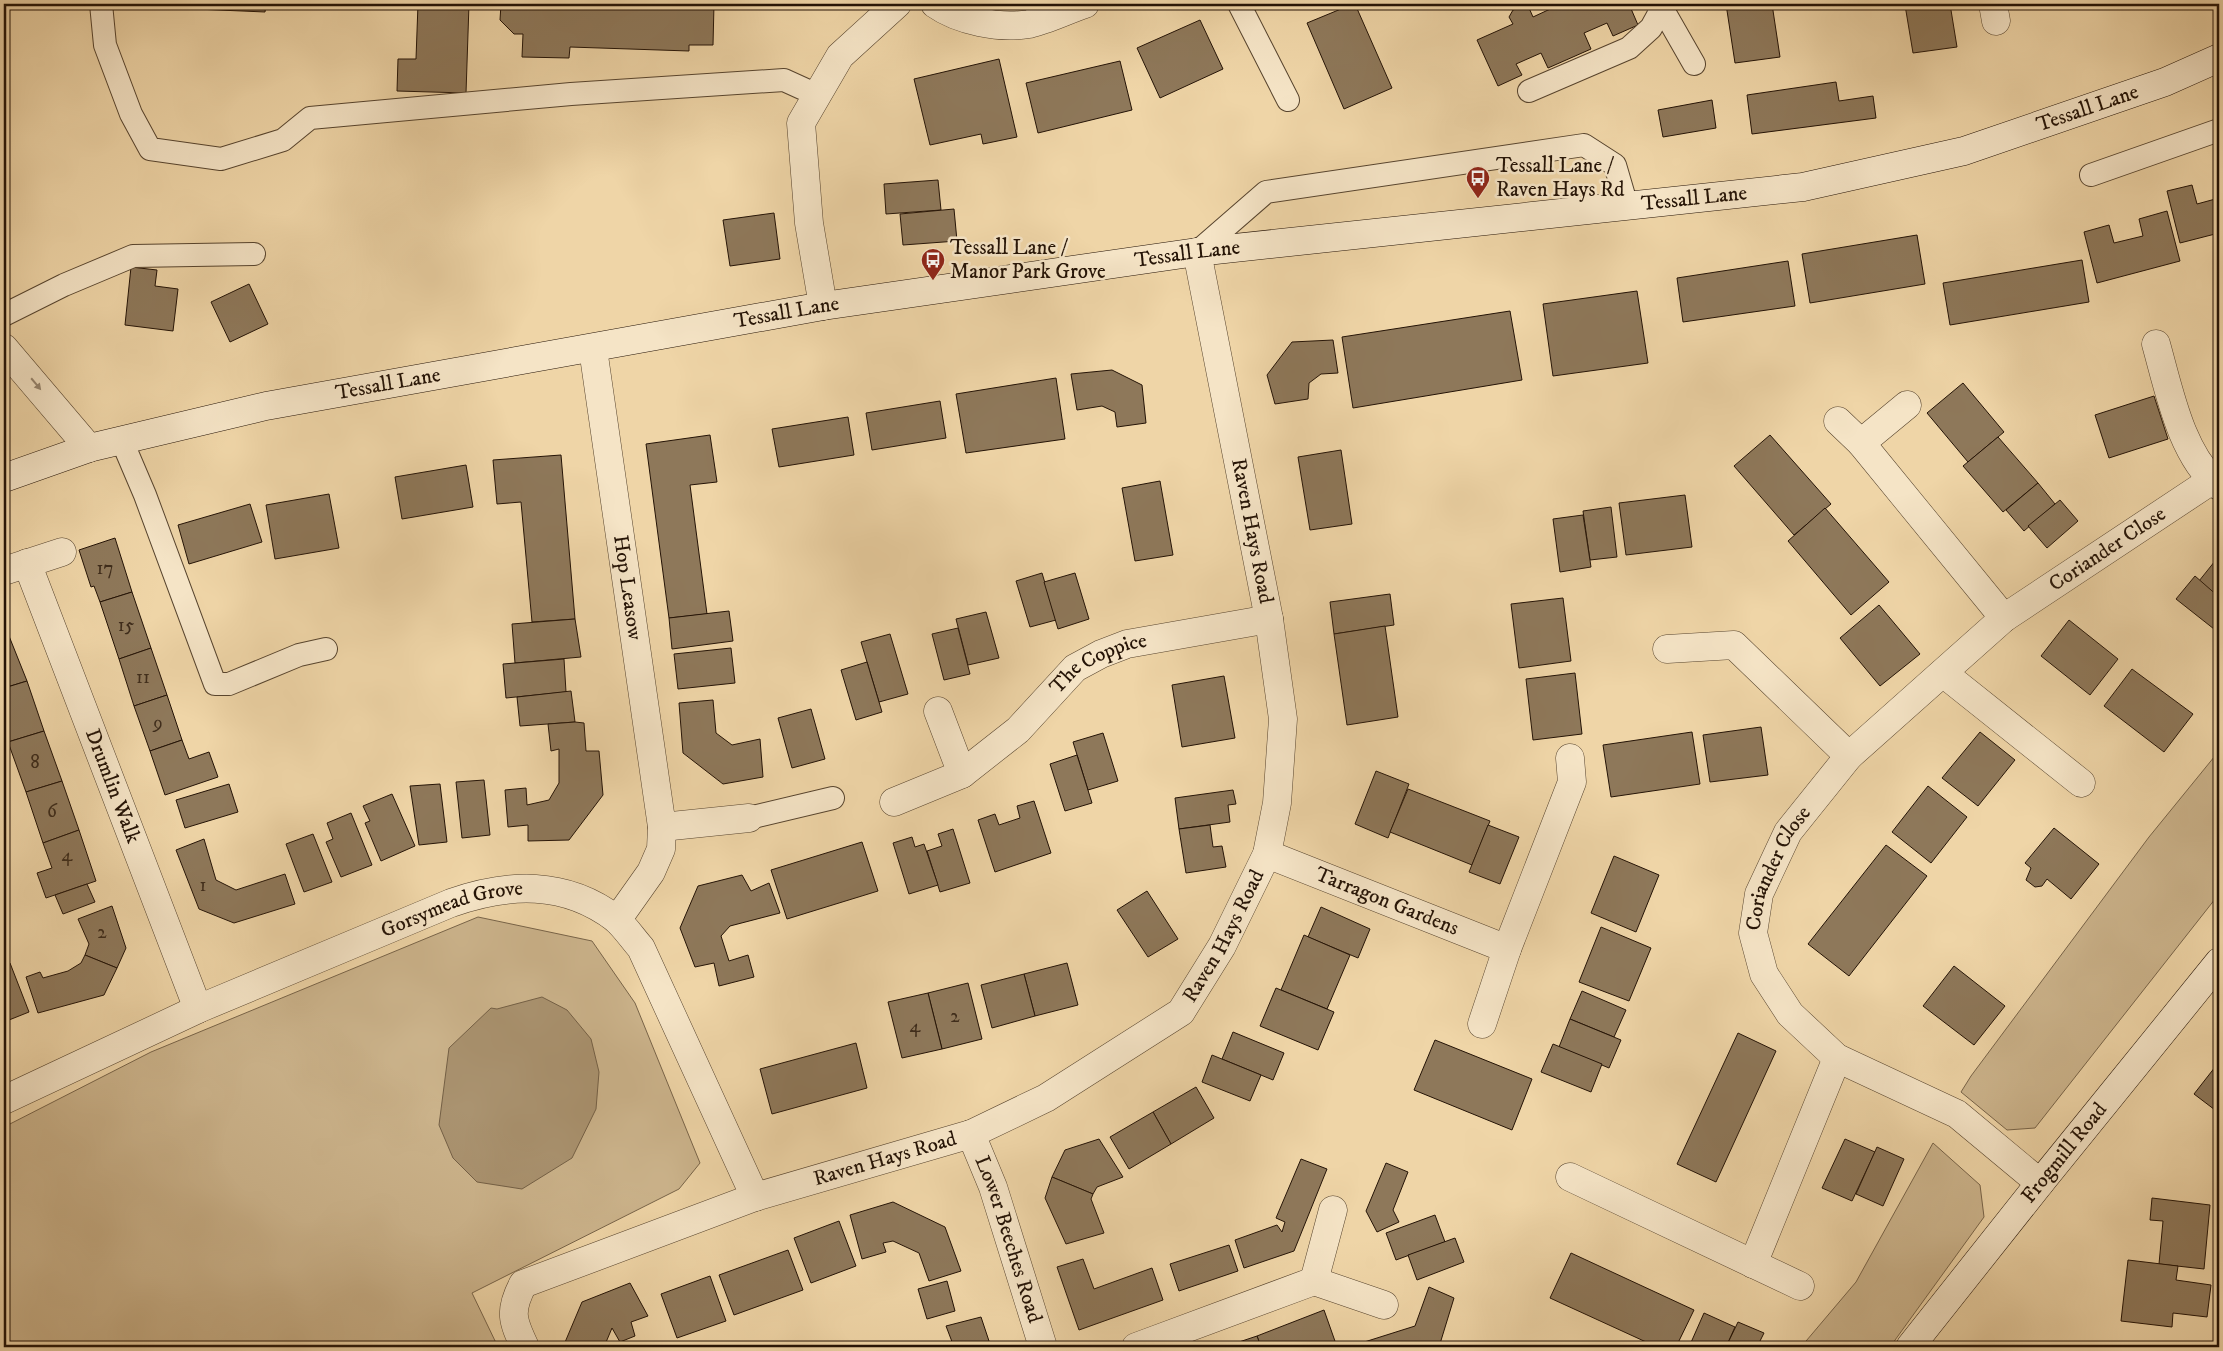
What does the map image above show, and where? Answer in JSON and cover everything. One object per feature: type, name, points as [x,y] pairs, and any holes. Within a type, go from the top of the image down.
[{"type":"street","points":[[823,306],[809,223],[801,123],[840,56],[897,4]]},
{"type":"street","points":[[935,4],[948,13],[985,24],[1028,24],[1084,4]]},
{"type":"street","name":"Tessall Lane","points":[[4,478],[89,448],[266,406],[593,349],[823,306],[1197,252],[1804,187],[1964,151],[2164,82],[2219,58]]},
{"type":"street","name":"Raven Hays Road","points":[[525,1347],[515,1327],[514,1302],[523,1284],[755,1196],[971,1134],[1046,1098],[1181,1012],[1222,946],[1268,854],[1277,803],[1284,719],[1269,619],[1197,252]]},
{"type":"street","name":"Coriander Close","points":[[2040,1183],[1956,1114],[1837,1058],[1790,1014],[1764,974],[1753,933],[1759,894],[1788,832],[1849,756],[2004,618],[2215,483],[2182,435],[2156,344]]},
{"type":"street","points":[[4,348],[89,448]]},
{"type":"street","name":"Hop Leasow","points":[[593,349],[662,826],[661,849],[651,872],[617,920]]},
{"type":"street","points":[[1861,443],[1907,405]]},
{"type":"street","points":[[1838,421],[1861,443],[2004,618]]},
{"type":"street","name":"Drumlin Walk","points":[[62,552],[15,567],[198,1009]]},
{"type":"street","name":"The Coppice","points":[[894,802],[962,774],[1018,730],[1075,668],[1101,654],[1127,644],[1269,619]]},
{"type":"street","points":[[1667,650],[1734,645],[1849,756]]},
{"type":"street","points":[[1943,673],[2081,783]]},
{"type":"street","points":[[938,712],[962,774]]},
{"type":"street","points":[[1482,1024],[1507,949],[1572,782],[1570,758]]},
{"type":"street","points":[[662,826],[749,818]]},
{"type":"street","name":"Tarragon Gardens","points":[[1268,854],[1507,949]]},
{"type":"street","name":"Gorsymead Grove","points":[[4,1100],[198,1009],[451,902],[482,892],[508,888],[543,888],[596,907],[617,920],[641,948],[755,1196]]},
{"type":"street","name":"Frogmill Road","points":[[1910,1347],[2219,962]]},
{"type":"street","points":[[1753,1264],[1837,1058]]},
{"type":"street","name":"Lower Beeches Road","points":[[971,1134],[993,1188],[1043,1347]]},
{"type":"street","points":[[1570,1177],[1800,1286]]},
{"type":"street","points":[[1314,1280],[1333,1210]]},
{"type":"street","points":[[1136,1347],[1314,1280],[1384,1304]]},
{"type":"lane","points":[[101,4],[105,45],[131,114],[150,149],[221,159],[283,140],[310,118],[571,94],[784,80],[817,95]]},
{"type":"lane","points":[[1239,4],[1288,100]]},
{"type":"lane","points":[[1661,6],[1694,64]]},
{"type":"lane","points":[[1529,91],[1630,48],[1651,28],[1661,6]]},
{"type":"lane","points":[[2091,175],[2219,130]]},
{"type":"lane","points":[[1197,252],[1266,192],[1584,146],[1616,165],[1627,206]]},
{"type":"lane","points":[[4,315],[64,285],[133,256],[254,254]]},
{"type":"lane","points":[[122,441],[145,495],[215,684],[230,684],[299,655],[326,649]]},
{"type":"lane","points":[[749,818],[833,798]]},
{"type":"shaded area","points":[[2219,751],[2219,894],[2035,1128],[2007,1130],[1961,1092],[2149,837]]},
{"type":"shaded area","points":[[478,917],[592,941],[635,1003],[700,1163],[679,1189],[472,1293],[498,1347],[4,1347],[4,1127],[151,1052]]},
{"type":"shaded area","points":[[542,997],[567,1010],[591,1039],[599,1072],[596,1109],[572,1158],[522,1189],[477,1182],[453,1158],[439,1125],[449,1048],[491,1008],[497,1009]]},
{"type":"shaded area","points":[[1933,1143],[1980,1185],[1984,1217],[1890,1347],[1801,1347],[1856,1282]]},
{"type":"building","points":[[149,4],[266,4],[265,12],[149,7]]},
{"type":"building","points":[[418,4],[469,4],[466,93],[397,91],[398,59],[416,59]]},
{"type":"building","points":[[501,4],[714,4],[713,45],[689,45],[689,51],[570,47],[569,58],[522,57],[523,34],[514,34],[500,20]]},
{"type":"building","points":[[1355,4],[1392,88],[1344,109],[1307,23]]},
{"type":"building","points":[[1561,4],[1629,4],[1638,25],[1613,36],[1607,23],[1584,33],[1591,49],[1548,68],[1541,53],[1516,64],[1522,75],[1498,86],[1477,40],[1513,24],[1509,17],[1513,10],[1522,6],[1529,8],[1533,17]]},
{"type":"building","points":[[1726,4],[1772,4],[1780,57],[1735,63]]},
{"type":"building","points":[[1950,4],[1957,47],[1913,53],[1905,5]]},
{"type":"building","points":[[1200,20],[1223,69],[1160,98],[1137,48]]},
{"type":"building","points":[[999,59],[1017,137],[983,144],[981,134],[930,145],[914,79]]},
{"type":"building","points":[[1120,61],[1132,110],[1038,133],[1026,83]]},
{"type":"building","points":[[1836,82],[1839,101],[1873,96],[1876,118],[1752,134],[1747,95]]},
{"type":"building","points":[[1712,100],[1716,128],[1663,137],[1658,110]]},
{"type":"building","points":[[938,180],[941,210],[886,214],[884,184]]},
{"type":"building","points":[[2192,185],[2197,204],[2219,198],[2219,233],[2180,243],[2167,191]]},
{"type":"building","points":[[954,209],[957,241],[903,245],[900,214]]},
{"type":"building","points":[[2167,211],[2180,261],[2097,283],[2084,232],[2109,225],[2114,243],[2143,236],[2139,219]]},
{"type":"building","points":[[774,213],[780,259],[730,266],[723,220]]},
{"type":"building","points":[[1917,235],[1925,284],[1810,303],[1802,254]]},
{"type":"building","points":[[2082,260],[2089,302],[1950,325],[1943,283]]},
{"type":"building","points":[[1788,261],[1795,306],[1683,322],[1677,278]]},
{"type":"building","points":[[131,267],[157,270],[155,286],[178,289],[173,331],[125,325]]},
{"type":"building","points":[[249,284],[268,324],[230,342],[211,302]]},
{"type":"building","points":[[1637,291],[1648,363],[1553,376],[1543,304]]},
{"type":"building","points":[[1510,311],[1522,380],[1353,408],[1342,337]]},
{"type":"building","points":[[1333,340],[1338,373],[1321,374],[1309,383],[1308,399],[1275,404],[1267,375],[1292,342]]},
{"type":"building","points":[[1112,370],[1142,385],[1146,423],[1117,427],[1115,412],[1102,406],[1077,410],[1071,374]]},
{"type":"building","points":[[1056,378],[1065,439],[966,453],[956,394]]},
{"type":"building","points":[[1963,383],[2004,432],[1968,462],[1927,413]]},
{"type":"building","points":[[2154,396],[2168,439],[2109,458],[2095,415]]},
{"type":"building","points":[[940,401],[946,438],[872,450],[866,413]]},
{"type":"building","points":[[848,417],[854,455],[779,467],[772,429]]},
{"type":"building","points":[[710,435],[717,482],[690,485],[707,614],[669,618],[646,444]]},
{"type":"building","points":[[1770,435],[1831,504],[1794,535],[1734,466]]},
{"type":"building","points":[[1998,437],[2038,483],[2003,512],[1963,466]]},
{"type":"building","points":[[1341,450],[1352,524],[1310,530],[1298,457]]},
{"type":"building","points":[[561,455],[575,619],[532,622],[521,502],[497,504],[493,460]]},
{"type":"building","points":[[466,465],[473,507],[402,519],[395,477]]},
{"type":"building","points":[[1160,481],[1173,555],[1135,561],[1122,488]]},
{"type":"building","points":[[2038,483],[2055,504],[2024,531],[2006,510]]},
{"type":"building","points":[[329,494],[339,548],[275,559],[266,505]]},
{"type":"building","points":[[1685,495],[1692,547],[1626,555],[1619,503]]},
{"type":"building","points":[[2060,500],[2078,521],[2047,548],[2028,526]]},
{"type":"building","points":[[250,504],[262,542],[189,564],[178,525]]},
{"type":"building","points":[[1611,507],[1617,557],[1590,560],[1583,511]]},
{"type":"building","points":[[1825,508],[1889,582],[1851,615],[1788,541]]},
{"type":"building","points":[[1583,515],[1591,567],[1560,572],[1553,519]]},
{"type":"building","points":[[115,538],[132,592],[100,602],[94,586],[91,587],[79,550]]},
{"type":"building","points":[[2219,556],[2219,597],[2199,581]]},
{"type":"building","points":[[1042,573],[1056,620],[1030,627],[1016,581]]},
{"type":"building","points":[[1075,573],[1089,619],[1058,629],[1044,582]]},
{"type":"building","points":[[2195,576],[2219,597],[2219,622],[2214,629],[2176,599]]},
{"type":"building","points":[[132,592],[151,648],[119,659],[100,602]]},
{"type":"building","points":[[1390,594],[1394,625],[1334,634],[1330,602]]},
{"type":"building","points":[[1563,598],[1571,661],[1519,668],[1511,604]]},
{"type":"building","points":[[1879,605],[1920,654],[1880,686],[1840,638]]},
{"type":"building","points":[[729,611],[733,641],[672,649],[669,618]]},
{"type":"building","points":[[986,612],[999,658],[968,665],[956,619]]},
{"type":"building","points":[[575,619],[581,657],[515,663],[512,624]]},
{"type":"building","points":[[2069,620],[2118,659],[2090,695],[2041,656]]},
{"type":"building","points":[[1385,626],[1398,717],[1347,725],[1334,634]]},
{"type":"building","points":[[958,628],[970,674],[944,680],[932,634]]},
{"type":"building","points":[[7,631],[27,681],[4,688],[4,632]]},
{"type":"building","points":[[890,634],[908,694],[879,702],[861,642]]},
{"type":"building","points":[[151,648],[167,695],[134,706],[119,659]]},
{"type":"building","points":[[731,648],[735,683],[678,689],[674,654]]},
{"type":"building","points":[[564,659],[566,692],[506,698],[503,664]]},
{"type":"building","points":[[867,662],[882,712],[856,720],[841,670]]},
{"type":"building","points":[[2132,669],[2193,714],[2164,752],[2104,706]]},
{"type":"building","points":[[1575,673],[1582,734],[1533,740],[1526,679]]},
{"type":"building","points":[[1224,676],[1235,738],[1182,747],[1172,685]]},
{"type":"building","points":[[27,681],[44,731],[8,742],[4,729],[4,688]]},
{"type":"building","points":[[571,691],[575,722],[520,726],[517,697]]},
{"type":"building","points":[[167,695],[182,740],[150,751],[134,706]]},
{"type":"building","points":[[713,700],[716,733],[732,745],[760,739],[763,777],[723,784],[683,753],[679,703]]},
{"type":"building","points":[[811,709],[825,759],[792,768],[778,718]]},
{"type":"building","points":[[584,723],[586,751],[599,751],[603,795],[569,840],[528,841],[528,825],[508,827],[505,790],[526,788],[527,805],[549,800],[559,783],[559,749],[551,751],[548,724]]},
{"type":"building","points":[[1761,727],[1768,775],[1710,782],[1703,735]]},
{"type":"building","points":[[44,731],[62,781],[26,792],[8,742]]},
{"type":"building","points":[[1692,732],[1700,784],[1611,797],[1603,745]]},
{"type":"building","points":[[1980,732],[2015,760],[1978,806],[1942,778]]},
{"type":"building","points":[[1103,733],[1118,781],[1088,790],[1073,742]]},
{"type":"building","points":[[182,740],[189,759],[209,752],[218,777],[165,795],[150,751]]},
{"type":"building","points":[[1077,755],[1092,803],[1065,811],[1050,764]]},
{"type":"building","points":[[1376,771],[1409,784],[1388,838],[1355,824]]},
{"type":"building","points":[[484,780],[490,835],[462,838],[456,782]]},
{"type":"building","points":[[62,781],[79,830],[43,843],[26,792]]},
{"type":"building","points":[[229,784],[238,812],[185,828],[176,800]]},
{"type":"building","points":[[440,784],[447,842],[419,845],[410,786]]},
{"type":"building","points":[[1928,786],[1967,817],[1931,863],[1892,832]]},
{"type":"building","points":[[1408,789],[1490,821],[1472,865],[1390,832]]},
{"type":"building","points":[[1233,790],[1236,804],[1228,805],[1230,822],[1179,829],[1175,798]]},
{"type":"building","points":[[392,794],[415,846],[381,861],[365,823],[370,821],[363,806]]},
{"type":"building","points":[[1034,801],[1051,853],[995,872],[978,820],[995,814],[999,825],[1020,818],[1017,806]]},
{"type":"building","points":[[351,813],[372,865],[341,877],[326,842],[333,839],[327,823]]},
{"type":"building","points":[[1210,825],[1213,847],[1222,846],[1226,867],[1186,873],[1179,829]]},
{"type":"building","points":[[1488,825],[1519,837],[1500,884],[1469,872]]},
{"type":"building","points":[[2054,828],[2099,864],[2071,899],[2047,879],[2042,886],[2035,887],[2026,880],[2031,868],[2025,863]]},
{"type":"building","points":[[953,829],[970,883],[940,892],[927,851],[942,846],[938,834]]},
{"type":"building","points":[[79,830],[96,881],[46,898],[37,873],[52,868],[43,843]]},
{"type":"building","points":[[313,834],[332,882],[304,892],[286,844]]},
{"type":"building","points":[[912,837],[915,847],[924,844],[938,885],[909,894],[893,843]]},
{"type":"building","points":[[204,839],[216,880],[236,890],[285,874],[295,904],[234,923],[199,909],[176,850]]},
{"type":"building","points":[[862,842],[878,891],[787,919],[771,870]]},
{"type":"building","points":[[1886,845],[1927,876],[1849,976],[1808,944]]},
{"type":"building","points":[[1614,856],[1659,875],[1636,932],[1591,913]]},
{"type":"building","points":[[742,875],[751,891],[769,883],[780,913],[730,926],[721,936],[729,961],[748,955],[754,977],[719,986],[714,963],[695,967],[680,928],[698,886]]},
{"type":"building","points":[[87,884],[95,902],[63,914],[55,895]]},
{"type":"building","points":[[1147,891],[1178,939],[1148,957],[1117,910]]},
{"type":"building","points":[[112,906],[126,948],[117,968],[85,955],[89,944],[78,919]]},
{"type":"building","points":[[1321,907],[1370,929],[1358,958],[1308,937]]},
{"type":"building","points":[[1601,927],[1651,948],[1629,1001],[1579,982]]},
{"type":"building","points":[[1304,935],[1350,955],[1327,1009],[1281,990]]},
{"type":"building","points":[[85,955],[117,968],[104,995],[38,1013],[26,977],[40,972],[43,978],[68,971],[81,963]]},
{"type":"building","points":[[10,963],[29,1012],[4,1022],[4,966]]},
{"type":"building","points":[[1067,963],[1078,1005],[1035,1016],[1024,974]]},
{"type":"building","points":[[1954,966],[2005,1006],[1974,1045],[1923,1006]]},
{"type":"building","points":[[1024,974],[1035,1016],[992,1028],[981,985]]},
{"type":"building","points":[[968,983],[982,1039],[942,1049],[928,993]]},
{"type":"building","points":[[1276,988],[1334,1012],[1318,1050],[1260,1026]]},
{"type":"building","points":[[1582,991],[1626,1010],[1614,1037],[1570,1019]]},
{"type":"building","points":[[928,993],[942,1049],[902,1058],[888,1002]]},
{"type":"building","points":[[1570,1019],[1621,1040],[1609,1068],[1559,1047]]},
{"type":"building","points":[[1233,1032],[1284,1053],[1273,1080],[1222,1059]]},
{"type":"building","points":[[1738,1033],[1776,1051],[1716,1182],[1677,1164]]},
{"type":"building","points":[[1435,1040],[1532,1079],[1512,1130],[1414,1090]]},
{"type":"building","points":[[856,1043],[867,1088],[772,1114],[760,1069]]},
{"type":"building","points":[[1553,1044],[1602,1064],[1591,1092],[1541,1072]]},
{"type":"building","points":[[1212,1055],[1261,1075],[1250,1101],[1202,1082]]},
{"type":"building","points":[[2219,1062],[2219,1113],[2194,1094]]},
{"type":"building","points":[[1196,1087],[1214,1118],[1171,1144],[1153,1112]]},
{"type":"building","points":[[1153,1112],[1171,1144],[1129,1169],[1110,1137]]},
{"type":"building","points":[[1099,1139],[1123,1177],[1097,1187],[1093,1194],[1052,1177],[1065,1150]]},
{"type":"building","points":[[1845,1139],[1875,1152],[1852,1201],[1822,1188]]},
{"type":"building","points":[[1877,1147],[1904,1159],[1883,1206],[1856,1194]]},
{"type":"building","points":[[1301,1159],[1327,1169],[1294,1251],[1244,1268],[1235,1240],[1277,1225],[1282,1232],[1285,1222],[1276,1218]]},
{"type":"building","points":[[1386,1163],[1408,1172],[1393,1210],[1399,1222],[1377,1232],[1366,1211]]},
{"type":"building","points":[[1052,1177],[1093,1194],[1091,1199],[1104,1233],[1066,1244],[1045,1198]]},
{"type":"building","points":[[2152,1198],[2210,1205],[2204,1269],[2159,1264],[2163,1221],[2150,1220]]},
{"type":"building","points":[[893,1202],[945,1227],[961,1271],[929,1281],[919,1253],[893,1241],[883,1243],[886,1252],[862,1259],[850,1215]]},
{"type":"building","points":[[1435,1215],[1445,1242],[1396,1260],[1386,1233]]},
{"type":"building","points":[[839,1221],[856,1266],[811,1283],[794,1238]]},
{"type":"building","points":[[1455,1238],[1464,1262],[1417,1280],[1408,1255]]},
{"type":"building","points":[[1229,1245],[1238,1271],[1179,1291],[1170,1264]]},
{"type":"building","points":[[788,1250],[803,1290],[734,1315],[719,1275]]},
{"type":"building","points":[[1571,1253],[1694,1310],[1676,1347],[1657,1347],[1550,1298]]},
{"type":"building","points":[[1083,1259],[1094,1289],[1152,1268],[1163,1300],[1079,1330],[1057,1267]]},
{"type":"building","points":[[2128,1260],[2178,1266],[2176,1280],[2211,1285],[2207,1317],[2173,1313],[2172,1327],[2121,1321]]},
{"type":"building","points":[[710,1276],[726,1321],[677,1338],[661,1294]]},
{"type":"building","points":[[947,1281],[955,1311],[927,1319],[918,1289]]},
{"type":"building","points":[[630,1283],[648,1316],[631,1322],[635,1336],[620,1342],[612,1328],[604,1347],[563,1347],[582,1302]]},
{"type":"building","points":[[1429,1287],[1454,1298],[1439,1347],[1359,1347],[1358,1344],[1415,1326]]},
{"type":"building","points":[[1324,1310],[1336,1344],[1328,1347],[1261,1347],[1257,1336]]},
{"type":"building","points":[[1704,1313],[1735,1327],[1726,1347],[1689,1347]]},
{"type":"building","points":[[981,1317],[991,1347],[954,1347],[946,1326]]},
{"type":"building","points":[[1738,1322],[1764,1333],[1757,1347],[1726,1347]]},
{"type":"building","points":[[1257,1336],[1261,1347],[1224,1347]]},
{"type":"building","points":[[2066,1343],[2103,1346],[2103,1347],[2066,1347]]},
{"type":"place","name":"Tessall Lane / Raven Hays Rd","points":[[1478,199]]},
{"type":"place","name":"Tessall Lane / Manor Park Grove","points":[[933,281]]}]
